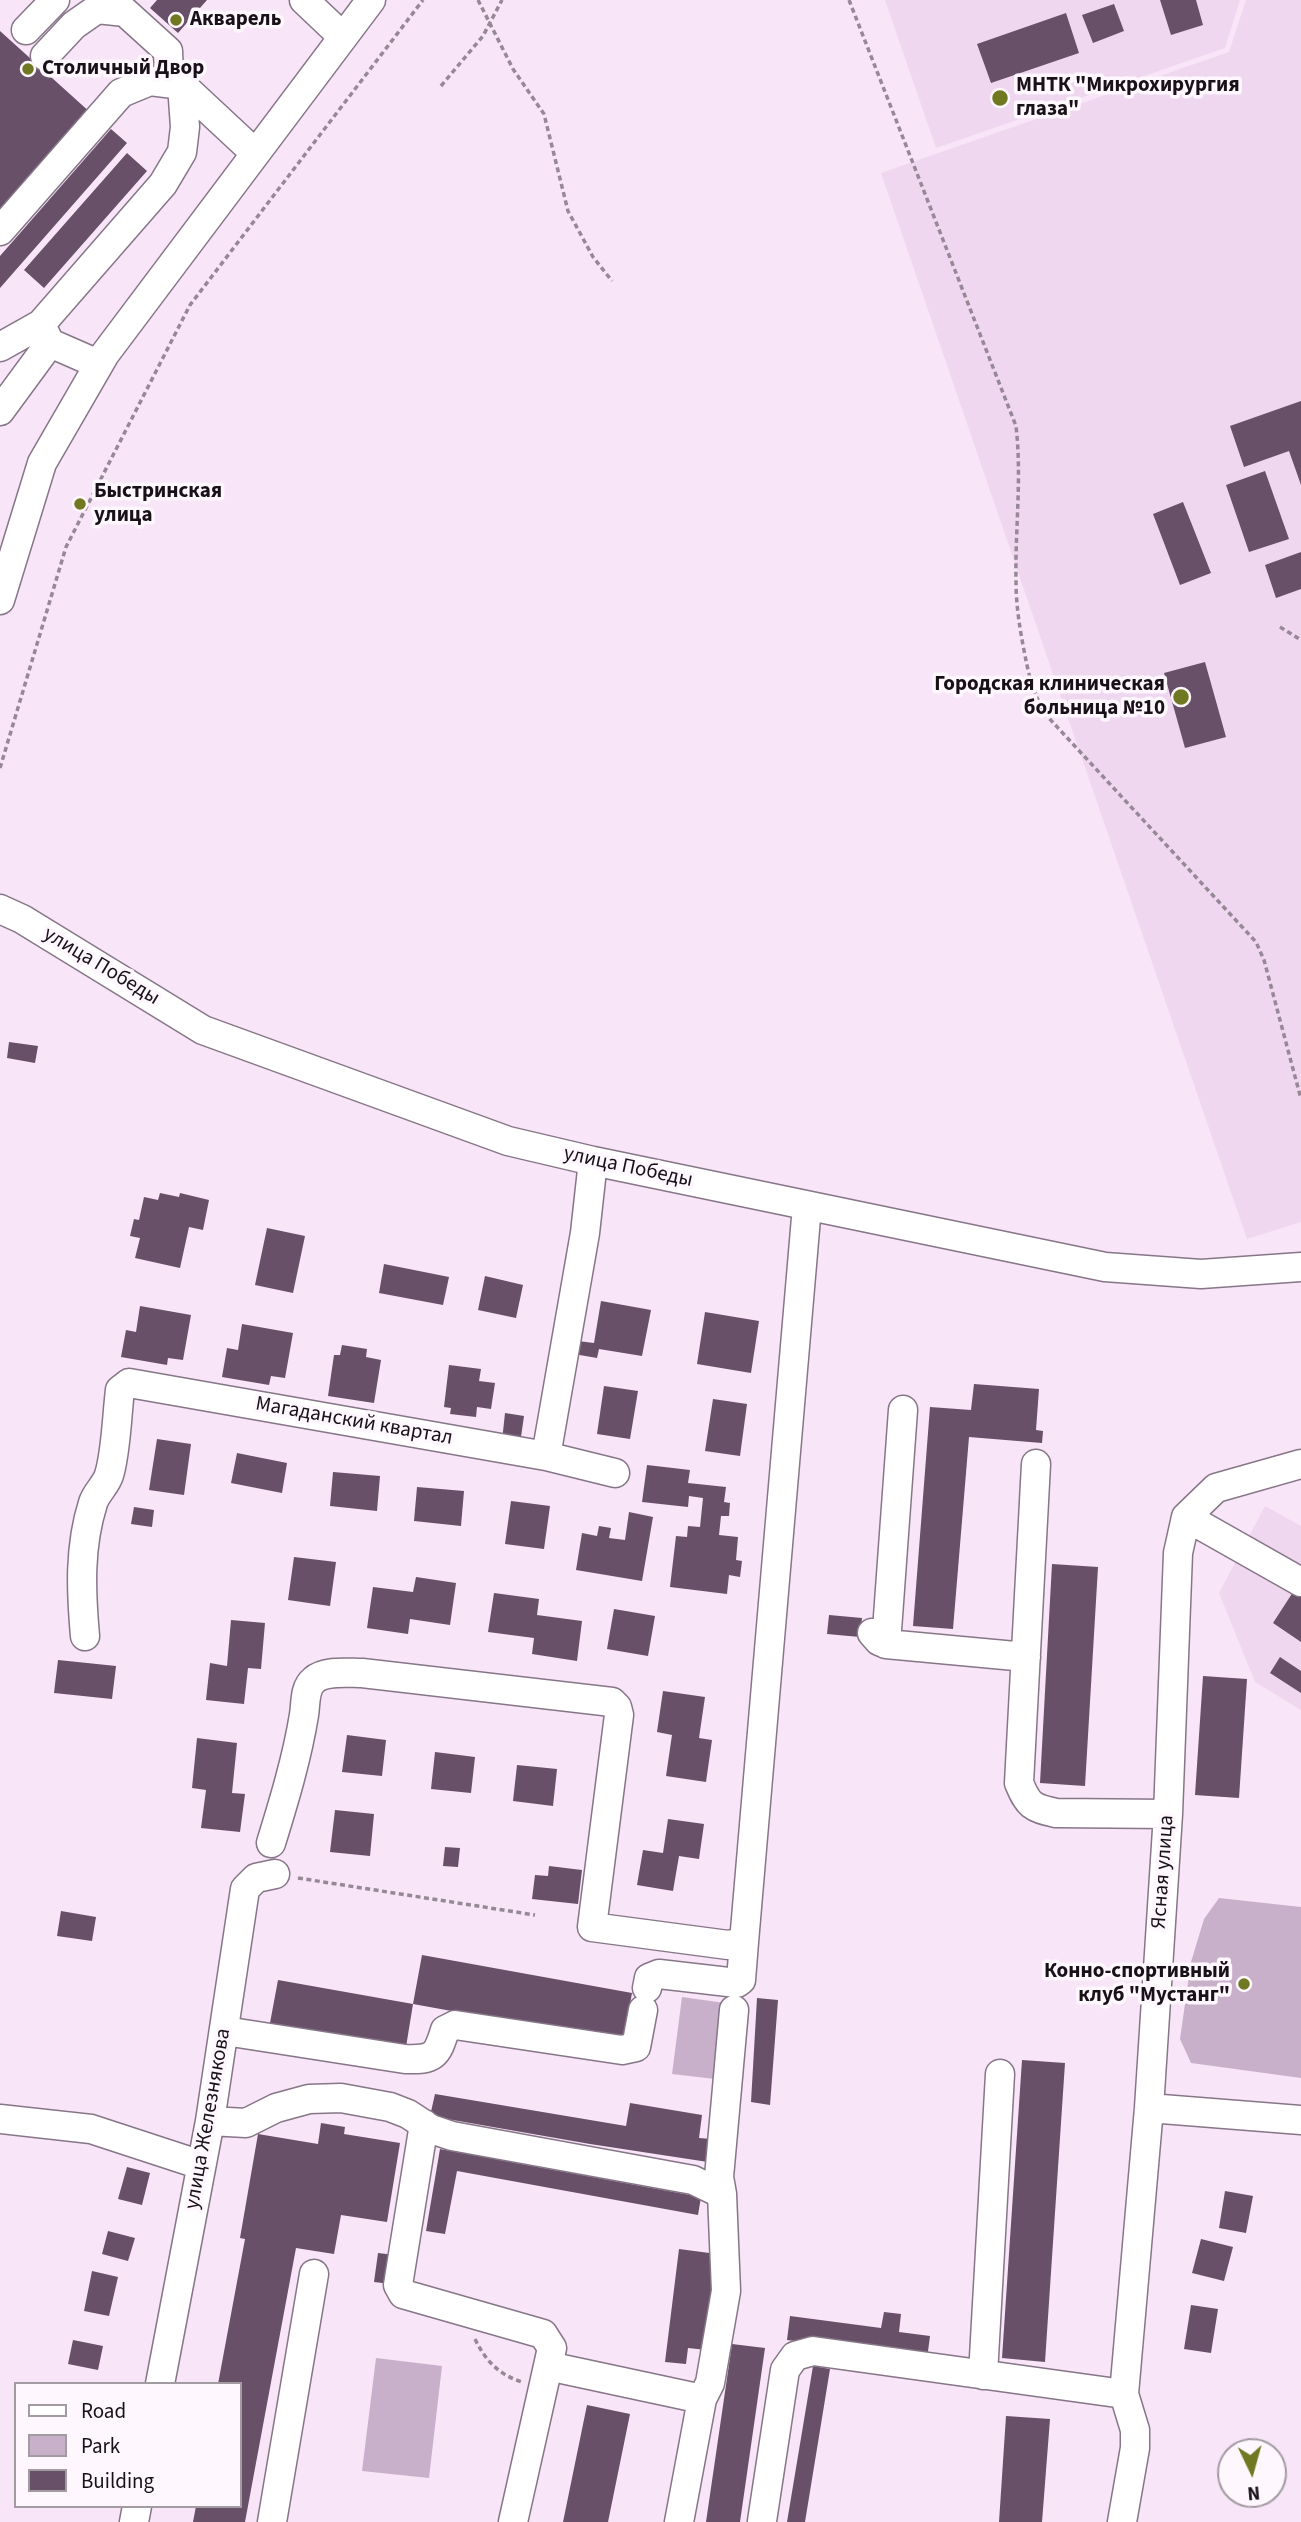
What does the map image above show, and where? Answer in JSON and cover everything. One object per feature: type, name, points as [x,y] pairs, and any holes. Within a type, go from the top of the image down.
[{"type":"street","points":[[26,30],[55,0]]},
{"type":"street","points":[[304,0],[343,37]]},
{"type":"street","points":[[0,600],[42,463],[99,364],[371,0]]},
{"type":"street","points":[[45,55],[74,25],[97,9],[125,12],[169,51],[169,76],[256,153]]},
{"type":"street","points":[[0,231],[121,93],[150,80],[182,85]]},
{"type":"street","points":[[0,411],[46,334],[163,184],[176,163],[182,152],[185,127],[182,85]]},
{"type":"street","points":[[0,347],[46,334],[99,364]]},
{"type":"street","name":"улица Победы","points":[[0,909],[22,919],[203,1030],[508,1141],[1105,1267],[1201,1275],[1301,1267]]},
{"type":"street","points":[[593,1161],[585,1233],[546,1456],[615,1473]]},
{"type":"street","points":[[225,2031],[418,2060],[434,2055],[439,2049],[445,2030],[455,2025],[622,2050],[636,2047],[649,1978],[659,1974],[737,1983],[741,1980],[807,1206]]},
{"type":"street","name":"Магаданский квартал","points":[[85,1636],[80,1596],[87,1527],[93,1500],[109,1477],[120,1390],[128,1383],[546,1456]]},
{"type":"street","points":[[903,1410],[878,1634],[1026,1657]]},
{"type":"street","points":[[1036,1464],[1019,1783],[1026,1800],[1037,1809],[1056,1813],[1168,1814]]},
{"type":"street","points":[[1301,1464],[1216,1488],[1186,1517],[1301,1582]]},
{"type":"street","name":"Ясная улица","points":[[1122,2522],[1135,2448],[1135,2430],[1124,2394],[1149,2108],[1168,1814],[1178,1553],[1186,1517]]},
{"type":"street","points":[[271,1843],[288,1787],[307,1689],[315,1679],[323,1675],[362,1673],[612,1702],[619,1715],[592,1927],[728,1945],[744,1942]]},
{"type":"street","name":"улица Железнякова","points":[[160,2382],[210,2121],[245,1889],[256,1878],[275,1874]]},
{"type":"street","points":[[679,2522],[702,2399],[710,2383],[726,2291],[719,2177],[734,2010]]},
{"type":"street","points":[[982,2375],[1000,2074]]},
{"type":"street","points":[[210,2121],[246,2123],[276,2108],[309,2099],[341,2098],[390,2107],[452,2136],[693,2180],[722,2194]]},
{"type":"street","points":[[1149,2108],[1301,2120]]},
{"type":"street","points":[[0,2119],[91,2129],[201,2165]]},
{"type":"street","points":[[424,2124],[398,2285],[403,2294],[542,2334],[552,2348],[513,2522]]},
{"type":"street","points":[[272,2522],[314,2274]]},
{"type":"street","points":[[762,2521],[785,2370],[795,2356],[813,2351],[1124,2394]]},
{"type":"street","points":[[545,2377],[702,2399]]},
{"type":"path","points":[[0,768],[66,547],[190,305],[422,0]]},
{"type":"path","points":[[478,0],[513,69],[544,114],[568,211],[593,257],[612,281]]},
{"type":"path","points":[[441,86],[491,24],[502,0]]},
{"type":"path","points":[[849,0],[1016,426],[1020,470],[1016,583],[1019,622],[1029,679],[1036,699],[1047,716],[1256,942],[1264,960],[1301,1098]]},
{"type":"path","points":[[1280,627],[1301,640]]},
{"type":"path","points":[[275,1874],[535,1915]]},
{"type":"path","points":[[462,2312],[483,2355],[498,2370],[513,2379],[545,2377]]},
{"type":"shaded area","name":"МНТК \"Микрохирургия глаза\"","points":[[885,0],[1240,0],[1225,48],[936,148]]},
{"type":"shaded area","name":"Городская клиническая больница №10","points":[[1246,0],[1301,0],[1301,1222],[1247,1239],[881,173],[1229,52]]},
{"type":"shaded area","points":[[1265,1506],[1301,1526],[1301,1710],[1255,1682],[1219,1593]]},
{"type":"green space","name":"Конно-спортивный клуб \"Мустанг\"","points":[[1219,1898],[1301,1907],[1301,2078],[1191,2063],[1180,2039],[1191,1962],[1204,1919]]},
{"type":"green space","points":[[682,1997],[725,2003],[715,2079],[672,2074]]},
{"type":"green space","points":[[376,2358],[442,2366],[429,2478],[362,2471]]},
{"type":"building","name":"Акварель","points":[[157,0],[207,0],[178,33],[150,8]]},
{"type":"building","points":[[1160,0],[1196,0],[1203,25],[1171,35]]},
{"type":"building","points":[[1114,4],[1124,31],[1093,43],[1082,15]]},
{"type":"building","points":[[1066,13],[1079,53],[991,83],[977,44]]},
{"type":"building","points":[[0,31],[92,114],[0,216]]},
{"type":"building","points":[[111,129],[127,143],[0,288],[0,256]]},
{"type":"building","points":[[127,153],[147,171],[44,288],[24,270]]},
{"type":"building","points":[[1301,401],[1301,485],[1289,451],[1244,467],[1230,426]]},
{"type":"building","points":[[1265,471],[1289,539],[1249,552],[1226,485]]},
{"type":"building","points":[[1183,502],[1211,573],[1180,585],[1153,514]]},
{"type":"building","points":[[1301,552],[1301,589],[1276,598],[1265,565]]},
{"type":"building","points":[[1205,662],[1226,737],[1185,748],[1164,673]]},
{"type":"building","points":[[9,1042],[38,1046],[35,1063],[7,1058]]},
{"type":"building","points":[[160,1193],[179,1197],[180,1193],[209,1200],[203,1230],[189,1227],[180,1268],[135,1258],[140,1238],[130,1236],[134,1219],[139,1220],[144,1197],[158,1200]]},
{"type":"building","points":[[267,1228],[305,1236],[293,1293],[255,1285]]},
{"type":"building","points":[[384,1264],[449,1277],[443,1305],[379,1293]]},
{"type":"building","points":[[485,1276],[523,1285],[516,1318],[478,1310]]},
{"type":"building","points":[[601,1301],[651,1310],[642,1356],[599,1349],[597,1358],[568,1353],[570,1340],[594,1343]]},
{"type":"building","points":[[140,1306],[191,1315],[183,1360],[168,1358],[167,1365],[121,1357],[126,1330],[136,1332]]},
{"type":"building","points":[[705,1312],[759,1321],[751,1373],[697,1364]]},
{"type":"building","points":[[242,1324],[293,1333],[285,1378],[271,1376],[269,1385],[222,1377],[227,1348],[238,1350]]},
{"type":"building","points":[[342,1345],[367,1349],[366,1357],[381,1360],[374,1403],[328,1396],[334,1355],[340,1355]]},
{"type":"building","points":[[449,1365],[481,1369],[479,1381],[495,1383],[491,1409],[477,1407],[476,1417],[450,1414],[451,1408],[444,1407]]},
{"type":"building","points":[[974,1384],[1039,1389],[1036,1430],[1043,1431],[1042,1443],[969,1437],[953,1629],[913,1626],[930,1407],[971,1410]]},
{"type":"building","points":[[604,1386],[638,1391],[630,1439],[597,1434]]},
{"type":"building","points":[[713,1399],[747,1404],[740,1456],[705,1451]]},
{"type":"building","points":[[505,1413],[524,1416],[520,1444],[502,1441]]},
{"type":"building","points":[[157,1439],[191,1444],[184,1495],[149,1490]]},
{"type":"building","points":[[237,1453],[287,1463],[282,1493],[231,1483]]},
{"type":"building","points":[[647,1465],[690,1470],[688,1483],[726,1487],[724,1502],[730,1503],[729,1516],[721,1516],[719,1535],[738,1537],[736,1560],[742,1561],[740,1577],[729,1575],[727,1594],[670,1587],[676,1536],[687,1537],[688,1526],[700,1527],[703,1498],[689,1496],[688,1507],[642,1502]]},
{"type":"building","points":[[333,1472],[380,1476],[377,1511],[330,1506]]},
{"type":"building","points":[[417,1487],[464,1491],[461,1526],[414,1521]]},
{"type":"building","points":[[511,1501],[550,1506],[544,1549],[505,1544]]},
{"type":"building","points":[[134,1507],[154,1510],[152,1527],[131,1524]]},
{"type":"building","points":[[629,1512],[653,1517],[642,1581],[576,1570],[582,1533],[597,1536],[599,1526],[611,1528],[609,1538],[625,1540]]},
{"type":"building","points":[[294,1557],[336,1562],[330,1606],[288,1600]]},
{"type":"building","points":[[1052,1564],[1098,1567],[1085,1786],[1040,1783]]},
{"type":"building","points":[[416,1577],[456,1583],[450,1625],[410,1619],[408,1634],[367,1628],[373,1587],[413,1592]]},
{"type":"building","points":[[1295,1589],[1301,1593],[1301,1642],[1273,1623]]},
{"type":"building","points":[[494,1593],[539,1599],[537,1615],[582,1621],[577,1661],[532,1654],[534,1638],[488,1632]]},
{"type":"building","points":[[614,1609],[655,1616],[648,1656],[607,1649]]},
{"type":"building","points":[[829,1615],[862,1618],[860,1637],[827,1634]]},
{"type":"building","points":[[231,1620],[265,1623],[261,1669],[248,1668],[244,1704],[206,1700],[210,1663],[227,1666]]},
{"type":"building","points":[[1280,1657],[1301,1671],[1301,1693],[1270,1673]]},
{"type":"building","points":[[58,1660],[116,1666],[112,1699],[54,1693]]},
{"type":"building","points":[[1203,1676],[1247,1679],[1239,1798],[1195,1795]]},
{"type":"building","points":[[663,1691],[705,1697],[699,1738],[712,1740],[706,1782],[666,1776],[672,1735],[657,1732]]},
{"type":"building","points":[[347,1735],[386,1740],[382,1776],[342,1772]]},
{"type":"building","points":[[197,1738],[237,1743],[232,1793],[245,1794],[240,1832],[201,1828],[206,1790],[192,1788]]},
{"type":"building","points":[[435,1752],[475,1757],[471,1793],[431,1789]]},
{"type":"building","points":[[517,1765],[557,1769],[553,1806],[513,1801]]},
{"type":"building","points":[[335,1810],[374,1814],[370,1856],[330,1852]]},
{"type":"building","points":[[668,1819],[704,1824],[699,1859],[679,1856],[673,1891],[637,1885],[643,1850],[663,1853]]},
{"type":"building","points":[[445,1847],[460,1848],[458,1867],[443,1866]]},
{"type":"building","points":[[549,1866],[582,1870],[578,1904],[532,1899],[535,1875],[548,1876]]},
{"type":"building","points":[[61,1911],[96,1917],[92,1941],[57,1936]]},
{"type":"building","points":[[422,1955],[632,1993],[623,2042],[413,2004]]},
{"type":"building","points":[[278,1980],[413,2004],[406,2047],[270,2023]]},
{"type":"building","points":[[757,1998],[778,2000],[770,2105],[751,2102]]},
{"type":"building","points":[[1022,2060],[1065,2063],[1045,2362],[1002,2358]]},
{"type":"building","points":[[435,2094],[626,2126],[630,2103],[702,2115],[699,2138],[712,2139],[708,2162],[430,2116]]},
{"type":"building","points":[[321,2123],[345,2127],[344,2134],[400,2143],[387,2222],[341,2215],[334,2254],[296,2248],[245,2522],[193,2522],[196,2508],[242,2508],[242,2382],[218,2382],[245,2239],[240,2238],[258,2134],[318,2144]]},
{"type":"building","points":[[440,2149],[701,2197],[698,2215],[457,2171],[445,2234],[426,2231]]},
{"type":"building","points":[[127,2167],[150,2173],[142,2205],[118,2199]]},
{"type":"building","points":[[1225,2191],[1253,2196],[1246,2233],[1219,2228]]},
{"type":"building","points":[[108,2231],[135,2238],[128,2261],[102,2254]]},
{"type":"building","points":[[1201,2239],[1233,2247],[1224,2281],[1192,2273]]},
{"type":"building","points":[[679,2249],[717,2254],[706,2350],[688,2348],[686,2364],[665,2362]]},
{"type":"building","points":[[378,2253],[395,2255],[391,2284],[374,2282]]},
{"type":"building","points":[[92,2271],[118,2277],[109,2316],[84,2311]]},
{"type":"building","points":[[1191,2305],[1218,2309],[1211,2353],[1184,2349]]},
{"type":"building","points":[[884,2312],[901,2314],[899,2332],[930,2336],[927,2359],[787,2340],[790,2316],[881,2328]]},
{"type":"building","points":[[73,2340],[103,2346],[98,2370],[68,2364]]},
{"type":"building","points":[[732,2344],[765,2348],[740,2522],[706,2522]]},
{"type":"building","points":[[813,2366],[830,2369],[805,2522],[787,2522]]},
{"type":"building","points":[[587,2405],[630,2414],[608,2522],[563,2522]]},
{"type":"building","points":[[1006,2416],[1050,2419],[1042,2522],[999,2522]]},
{"type":"place","name":"Акварель","points":[[176,20]]},
{"type":"place","name":"Столичный Двор","points":[[28,69]]},
{"type":"place","name":"МНТК \"Микрохирургия глаза\"","points":[[1000,98]]},
{"type":"place","name":"Быстринская улица","points":[[80,504]]},
{"type":"place","name":"Городская клиническая больница №10","points":[[1181,697]]},
{"type":"place","name":"Конно-спортивный клуб \"Мустанг\"","points":[[1244,1984]]}]
